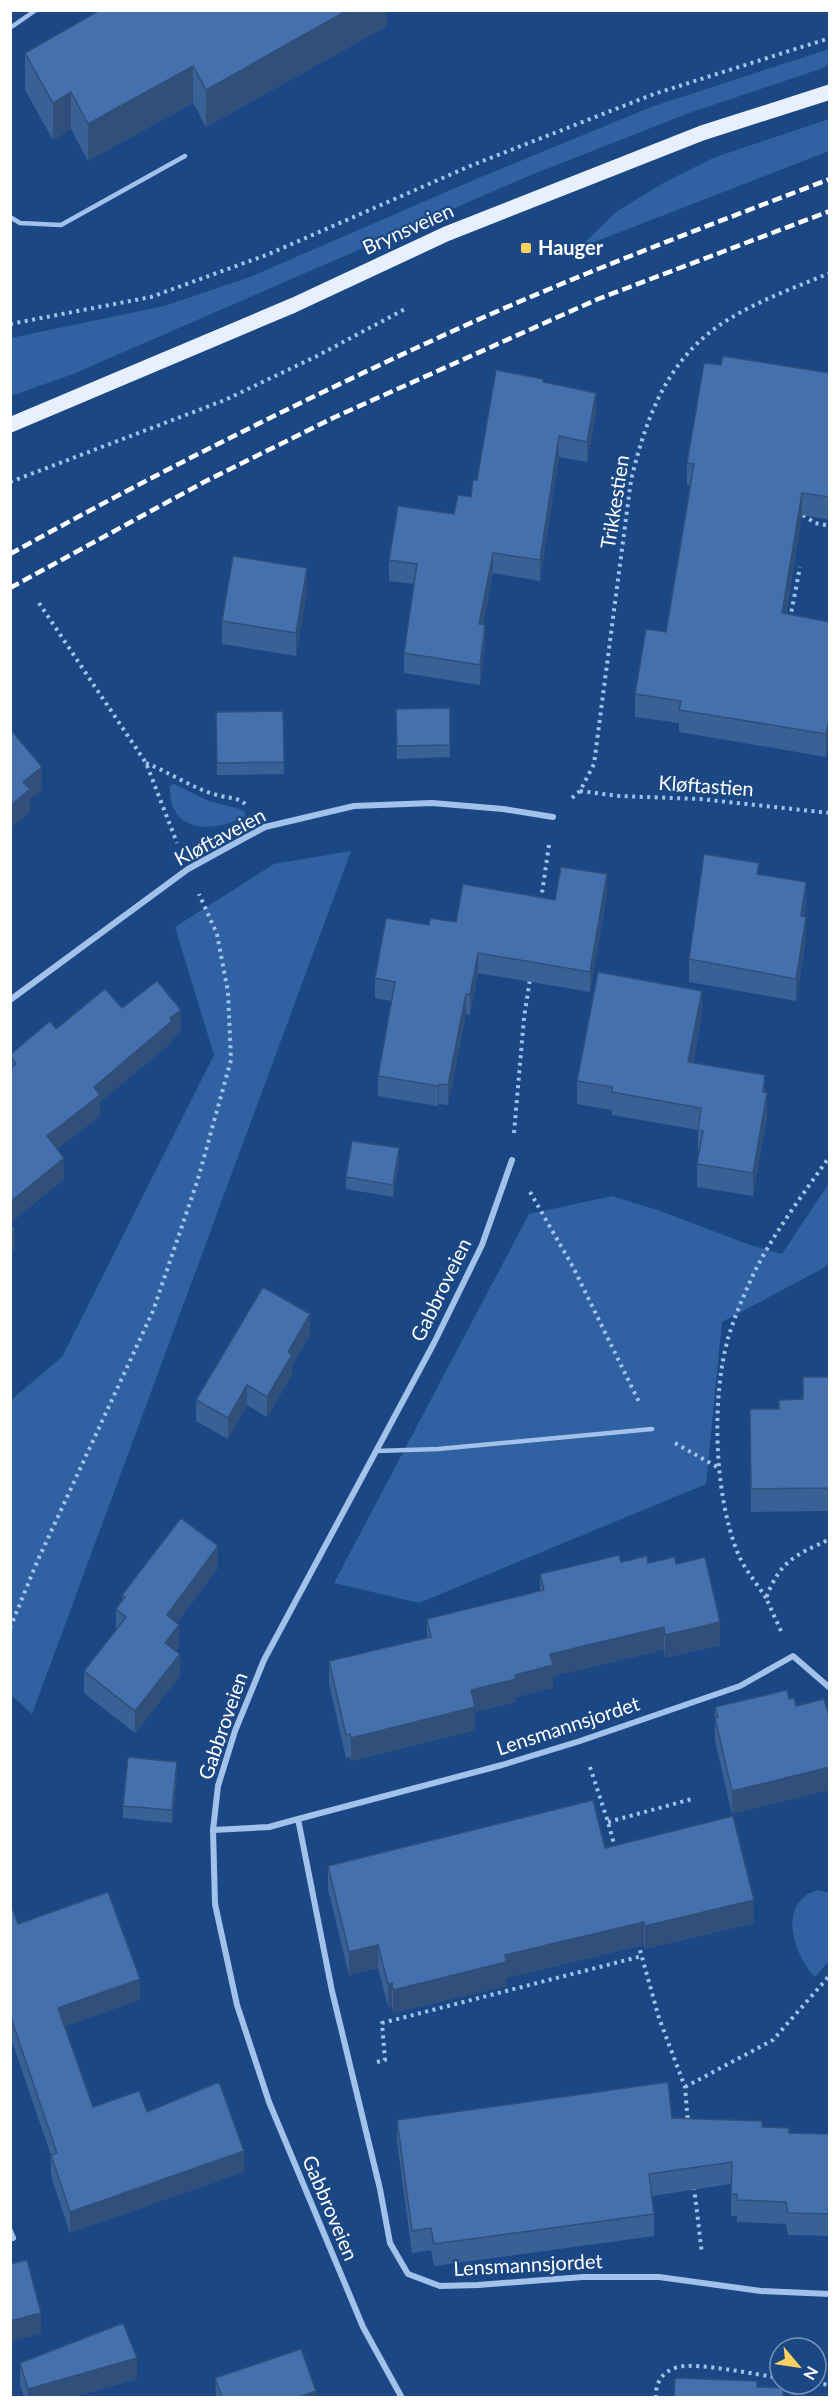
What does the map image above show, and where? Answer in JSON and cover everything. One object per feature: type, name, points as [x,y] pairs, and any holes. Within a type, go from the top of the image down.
[{"type":"main road","name":"Brynsveien","points":[[10,425],[294,305],[457,229],[702,133],[830,92]]},
{"type":"street","name":"Kløftaveien","points":[[10,1000],[188,869],[265,827],[354,806],[421,804],[503,809],[553,818]]},
{"type":"street","name":"Gabbroveien","points":[[402,2397],[363,2327],[318,2225],[266,2091],[237,2005],[215,1904],[213,1830],[218,1786],[235,1731],[264,1660],[434,1342],[482,1245],[512,1160]]},
{"type":"street","name":"Lensmannsjordet","points":[[213,1830],[269,1827],[502,1765],[740,1686],[792,1656]]},
{"type":"street","points":[[792,1656],[830,1688]]},
{"type":"street","name":"Lensmannsjordet","points":[[298,1819],[332,1991],[380,2189],[390,2243],[408,2274],[440,2286],[583,2277],[659,2277],[761,2291],[830,2294]]},
{"type":"lane","points":[[10,28],[36,10]]},
{"type":"lane","points":[[10,217],[20,223],[61,225],[185,156]]},
{"type":"lane","points":[[376,1451],[438,1449],[652,1429]]},
{"type":"path","points":[[10,324],[151,297],[268,254],[470,165],[654,94],[830,38]]},
{"type":"path","name":"Trikkestien","points":[[553,818],[580,791],[594,764],[631,480],[641,438],[654,404],[675,369],[698,343],[728,319],[830,273]]},
{"type":"path","points":[[10,482],[225,400],[317,356],[405,309]]},
{"type":"path","points":[[794,514],[806,516],[815,523],[830,526]]},
{"type":"path","points":[[789,621],[800,567]]},
{"type":"path","points":[[10,1628],[37,1562],[153,1311],[198,1179],[231,1060],[228,992],[217,934],[188,869],[146,763],[39,603]]},
{"type":"path","points":[[146,763],[199,789],[241,800],[265,827]]},
{"type":"path","name":"Kløftastien","points":[[580,791],[619,796],[700,799],[830,813]]},
{"type":"path","points":[[539,912],[553,818]]},
{"type":"path","points":[[531,971],[524,1018],[512,1160],[573,1267],[652,1429],[719,1468]]},
{"type":"path","points":[[792,1656],[766,1598],[738,1553],[724,1508],[719,1468],[718,1415],[722,1369],[735,1318],[756,1270],[793,1208],[830,1156]]},
{"type":"path","points":[[766,1598],[775,1575],[796,1554],[830,1539]]},
{"type":"path","points":[[580,1741],[609,1822],[616,1854]]},
{"type":"path","points":[[609,1822],[692,1799]]},
{"type":"path","points":[[636,1936],[659,2018],[685,2087],[689,2132]]},
{"type":"path","points":[[352,2068],[385,2060],[382,2023],[642,1956]]},
{"type":"path","points":[[685,2087],[773,2040],[830,1975]]},
{"type":"path","points":[[693,2176],[705,2283]]},
{"type":"path","points":[[657,2397],[656,2387],[664,2373],[680,2367],[709,2368],[768,2376]]},
{"type":"shaded area","points":[[829,49],[829,65],[823,68],[689,113],[531,175],[73,374],[11,396],[11,338],[164,306],[250,277],[469,182],[651,107]]},
{"type":"shaded area","points":[[829,119],[829,151],[579,248],[616,212],[665,182],[713,158]]},
{"type":"shaded area","points":[[174,784],[209,801],[240,809],[245,812],[245,816],[220,826],[207,827],[184,821],[176,813],[171,802],[170,786]]},
{"type":"shaded area","points":[[351,851],[32,1714],[11,1695],[11,1400],[62,1357],[214,1055],[175,927],[274,864]]},
{"type":"shaded area","points":[[829,1183],[829,1265],[722,1322],[706,1484],[419,1603],[334,1583],[529,1214],[612,1196],[660,1211],[750,1245],[782,1254]]},
{"type":"shaded area","points":[[818,1890],[829,1893],[830,1960],[815,1977],[797,1948],[792,1925],[793,1914],[798,1904],[806,1895]]},
{"type":"building","points":[[100,10],[348,10],[206,90],[193,66],[88,124],[71,92],[53,103],[25,53]]},
{"type":"building","points":[[723,356],[830,373],[830,497],[802,493],[782,613],[830,622],[830,715],[826,734],[679,710],[681,701],[635,694],[646,629],[666,632],[694,464],[687,463],[704,363],[721,365]]},
{"type":"building","points":[[496,370],[596,393],[587,442],[559,436],[540,560],[493,553],[479,624],[485,625],[480,665],[404,653],[417,564],[389,560],[398,506],[454,514],[458,495],[471,497],[473,480],[477,480]]},
{"type":"building","points":[[233,556],[307,568],[296,633],[222,621]]},
{"type":"building","points":[[450,708],[450,745],[397,746],[396,709]]},
{"type":"building","points":[[283,711],[284,762],[217,763],[216,712]]},
{"type":"building","points":[[10,729],[42,767],[23,782],[30,789],[10,806]]},
{"type":"building","points":[[704,854],[759,863],[757,874],[806,882],[801,916],[806,917],[796,979],[689,959]]},
{"type":"building","points":[[561,867],[607,874],[590,972],[478,953],[470,995],[466,994],[448,1085],[439,1084],[438,1086],[378,1076],[395,982],[375,978],[386,918],[429,925],[430,918],[456,922],[463,884],[555,900]]},
{"type":"building","points":[[598,972],[702,991],[688,1062],[765,1075],[763,1092],[767,1093],[753,1173],[697,1164],[703,1131],[698,1130],[701,1108],[612,1092],[612,1087],[577,1081]]},
{"type":"building","points":[[157,981],[181,1010],[170,1018],[172,1021],[94,1087],[100,1095],[47,1136],[64,1158],[10,1202],[10,1069],[16,1064],[10,1055],[50,1021],[56,1029],[105,989],[122,1008]]},
{"type":"building","points":[[352,1141],[399,1148],[393,1185],[346,1177]]},
{"type":"building","points":[[263,1287],[310,1314],[288,1352],[292,1355],[267,1397],[247,1385],[228,1418],[196,1400]]},
{"type":"building","points":[[803,1377],[830,1377],[830,1488],[751,1489],[750,1409],[779,1409],[779,1400],[803,1399]]},
{"type":"building","points":[[181,1518],[218,1546],[167,1615],[179,1625],[165,1643],[180,1654],[135,1711],[84,1671],[126,1617],[116,1609],[125,1597],[122,1595]]},
{"type":"building","points":[[619,1555],[621,1562],[647,1556],[648,1563],[675,1557],[676,1564],[705,1557],[720,1622],[665,1635],[664,1627],[550,1654],[553,1665],[515,1675],[516,1679],[471,1690],[475,1707],[351,1738],[350,1734],[346,1735],[329,1661],[431,1637],[427,1619],[544,1590],[540,1574]]},
{"type":"building","points":[[787,1690],[789,1699],[794,1698],[796,1706],[824,1699],[830,1719],[830,1767],[732,1791],[715,1718],[718,1717],[715,1707]]},
{"type":"building","points":[[128,1757],[177,1762],[172,1810],[123,1806]]},
{"type":"building","points":[[593,1800],[605,1848],[733,1816],[754,1900],[645,1926],[644,1922],[505,1955],[506,1962],[393,1990],[392,1983],[388,1984],[378,1945],[349,1952],[328,1866]]},
{"type":"building","points":[[108,1892],[140,1979],[58,2008],[93,2107],[139,2091],[147,2112],[219,2082],[244,2151],[70,2212],[51,2155],[57,2153],[10,2015],[10,1902],[18,1924]]},
{"type":"building","points":[[668,2082],[672,2118],[762,2121],[762,2127],[789,2128],[789,2133],[830,2134],[830,2214],[788,2213],[786,2202],[737,2200],[737,2194],[731,2194],[732,2162],[649,2174],[654,2214],[434,2244],[431,2228],[412,2231],[397,2120]]},
{"type":"building","points":[[27,2260],[41,2313],[10,2321],[10,2264]]},
{"type":"building","points":[[123,2323],[137,2358],[28,2389],[20,2363]]},
{"type":"building","points":[[301,2349],[316,2391],[299,2397],[222,2397],[215,2378]]},
{"type":"building","points":[[675,2378],[757,2381],[757,2387],[768,2387],[768,2396],[783,2396],[783,2397],[674,2397]]},
{"type":"railway","points":[[10,554],[235,436],[464,326],[600,268],[830,179]]},
{"type":"railway","points":[[10,588],[206,481],[335,417],[598,299],[830,211]]},
{"type":"place","name":"Hauger","points":[[526,248]]}]
